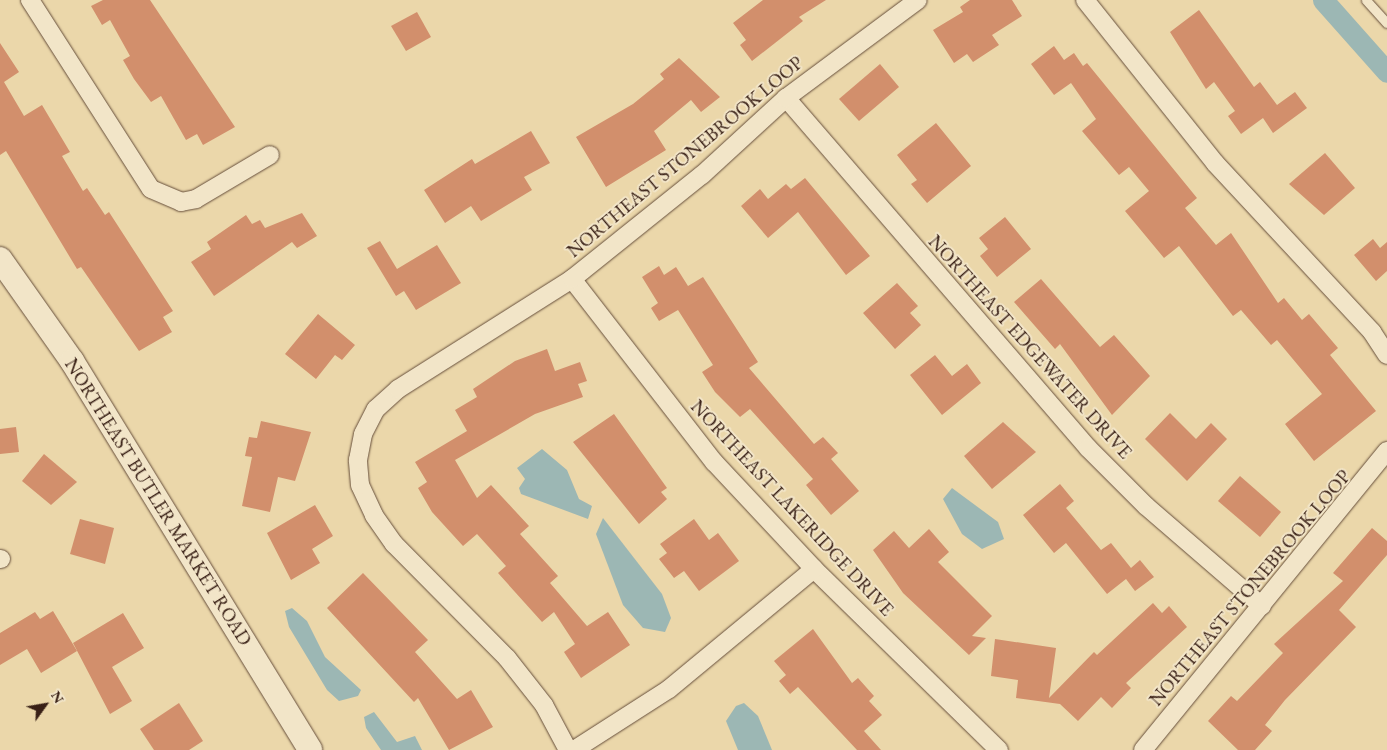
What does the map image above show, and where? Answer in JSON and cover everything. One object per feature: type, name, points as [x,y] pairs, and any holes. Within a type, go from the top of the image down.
[{"type":"main road","name":"NORTHEAST BUTLER MARKET ROAD","points":[[0,259],[72,361],[310,750]]},
{"type":"street","points":[[30,0],[151,189],[181,202],[196,200],[270,155]]},
{"type":"street","name":"NORTHEAST STONEBROOK LOOP","points":[[568,750],[544,706],[506,658],[394,544],[360,485],[358,460],[376,409],[398,389],[572,279],[702,175],[786,98],[918,0]]},
{"type":"street","points":[[1085,0],[1215,162],[1372,332],[1387,355]]},
{"type":"street","name":"NORTHEAST EDGEWATER DRIVE","points":[[786,98],[1088,448],[1146,506],[1262,606]]},
{"type":"street","name":"NORTHEAST LAKERIDGE DRIVE","points":[[572,279],[714,462],[814,569],[999,750]]},
{"type":"street","name":"NORTHEAST STONEBROOK LOOP","points":[[1142,750],[1262,606],[1387,451]]},
{"type":"street","points":[[574,750],[669,689],[814,569]]},
{"type":"lane","points":[[1366,0],[1387,23]]},
{"type":"water","points":[[542,449],[567,470],[579,499],[592,506],[588,519],[521,494],[519,488],[525,479],[517,468]]},
{"type":"water","points":[[952,488],[998,522],[1004,539],[982,549],[962,534],[943,499]]},
{"type":"water","points":[[603,518],[662,594],[671,618],[665,632],[643,628],[623,605],[596,534]]},
{"type":"water","points":[[292,608],[307,621],[325,657],[361,690],[358,696],[339,701],[327,690],[289,627],[285,611]]},
{"type":"water","points":[[744,703],[758,716],[772,750],[738,750],[726,721],[736,706]]},
{"type":"water","points":[[374,712],[397,742],[415,736],[422,750],[381,750],[366,728],[364,717]]},
{"type":"building","points":[[103,0],[150,0],[235,127],[203,145],[197,134],[186,140],[161,96],[151,102],[134,79],[123,60],[130,56],[110,20],[102,25],[91,6]]},
{"type":"building","points":[[763,0],[826,0],[799,17],[803,21],[752,61],[740,45],[746,40],[733,23]]},
{"type":"building","points":[[970,0],[1012,0],[1022,16],[992,35],[999,45],[973,62],[967,54],[954,63],[933,30],[963,12],[960,7]]},
{"type":"building","points":[[1199,10],[1254,87],[1260,82],[1277,105],[1295,92],[1307,108],[1273,133],[1263,118],[1241,134],[1228,116],[1235,111],[1214,82],[1206,89],[1170,32]]},
{"type":"building","points":[[417,12],[431,37],[406,51],[391,26]]},
{"type":"building","points":[[0,43],[19,72],[4,82],[24,116],[42,105],[70,152],[62,156],[83,191],[87,188],[105,215],[109,212],[173,311],[163,317],[172,332],[139,351],[81,267],[77,269],[6,151],[0,155]]},
{"type":"building","points":[[1054,46],[1064,60],[1074,53],[1083,66],[1087,63],[1197,198],[1185,208],[1216,245],[1231,233],[1278,303],[1284,298],[1302,320],[1309,314],[1338,348],[1330,355],[1376,411],[1314,461],[1285,424],[1322,394],[1277,340],[1271,345],[1241,310],[1233,316],[1179,246],[1164,258],[1125,211],[1149,191],[1129,167],[1119,175],[1082,131],[1096,119],[1071,83],[1054,95],[1031,64]]},
{"type":"building","points":[[679,58],[720,97],[701,112],[691,100],[654,131],[666,150],[606,187],[576,137],[633,104],[664,79],[660,74]]},
{"type":"building","points":[[880,64],[899,87],[859,121],[839,99]]},
{"type":"building","points":[[936,123],[971,166],[927,203],[911,184],[917,180],[897,155]]},
{"type":"building","points":[[531,131],[550,163],[524,177],[532,190],[481,221],[471,206],[445,223],[424,190],[472,159],[475,164]]},
{"type":"building","points":[[1325,153],[1355,188],[1324,215],[1289,184]]},
{"type":"building","points":[[805,178],[870,256],[846,275],[798,212],[768,238],[741,206],[760,189],[768,199],[786,184],[791,189]]},
{"type":"building","points":[[302,213],[317,236],[297,248],[292,242],[214,296],[191,262],[211,249],[207,242],[246,215],[252,224],[260,220],[265,228]]},
{"type":"building","points":[[1005,217],[1031,249],[997,277],[980,256],[988,249],[979,238]]},
{"type":"building","points":[[1373,239],[1380,248],[1387,242],[1387,271],[1376,281],[1354,255]]},
{"type":"building","points":[[380,241],[397,269],[437,245],[461,283],[416,310],[404,291],[396,296],[367,248]]},
{"type":"building","points":[[659,266],[664,275],[676,267],[688,286],[703,277],[758,362],[749,368],[814,444],[823,437],[838,453],[831,459],[859,491],[831,515],[806,485],[813,479],[750,409],[740,417],[715,392],[702,372],[713,365],[678,310],[659,321],[651,308],[658,303],[642,277]]},
{"type":"building","points":[[1041,279],[1100,347],[1114,335],[1150,376],[1112,415],[1060,344],[1055,349],[1014,302]]},
{"type":"building","points":[[897,283],[918,306],[910,313],[921,325],[895,349],[863,313]]},
{"type":"building","points":[[318,314],[355,345],[342,360],[335,355],[316,379],[285,354]]},
{"type":"building","points":[[547,349],[555,371],[580,362],[587,381],[578,384],[583,397],[535,414],[455,460],[477,498],[491,485],[529,526],[520,534],[558,576],[550,583],[587,626],[608,612],[630,645],[581,678],[564,652],[575,644],[554,612],[542,622],[498,573],[506,566],[477,534],[463,546],[432,512],[418,488],[427,482],[415,462],[467,431],[455,410],[477,397],[473,389],[515,361]]},
{"type":"building","points":[[935,355],[952,376],[967,364],[981,383],[942,415],[910,375]]},
{"type":"building","points":[[1170,413],[1196,439],[1211,423],[1227,439],[1187,481],[1145,439]]},
{"type":"building","points":[[614,414],[667,488],[661,492],[667,499],[639,524],[573,442]]},
{"type":"building","points":[[261,421],[311,432],[295,481],[278,477],[270,512],[242,506],[252,457],[245,456],[249,437],[257,438]]},
{"type":"building","points":[[1003,422],[1036,452],[992,489],[964,456]]},
{"type":"building","points":[[16,427],[19,452],[0,454],[0,429]]},
{"type":"building","points":[[44,454],[77,482],[51,505],[22,481]]},
{"type":"building","points":[[1240,476],[1281,512],[1260,537],[1218,501]]},
{"type":"building","points":[[1060,484],[1074,501],[1066,508],[1101,550],[1111,543],[1131,568],[1140,560],[1154,577],[1135,591],[1126,579],[1107,594],[1066,543],[1054,553],[1023,515]]},
{"type":"building","points":[[315,505],[333,536],[312,549],[320,563],[291,580],[267,533]]},
{"type":"building","points":[[80,519],[114,528],[105,564],[70,554]]},
{"type":"building","points":[[694,519],[709,540],[718,533],[739,561],[699,591],[684,571],[674,578],[659,559],[667,553],[660,544]]},
{"type":"building","points":[[1372,528],[1387,541],[1387,555],[1339,610],[1356,627],[1285,700],[1265,725],[1272,731],[1255,750],[1238,750],[1208,721],[1231,696],[1237,701],[1283,653],[1274,644],[1343,581],[1333,573]]},
{"type":"building","points":[[929,529],[949,552],[938,562],[992,616],[972,636],[986,638],[969,655],[903,593],[873,550],[894,531],[909,548]]},
{"type":"building","points":[[363,573],[428,640],[415,652],[457,699],[471,690],[493,727],[449,750],[418,698],[414,702],[327,608]]},
{"type":"building","points":[[1153,603],[1162,613],[1169,606],[1187,627],[1126,683],[1131,688],[1112,708],[1101,697],[1078,721],[1060,704],[1016,698],[1018,680],[991,676],[995,639],[1056,648],[1049,698],[1094,652],[1097,655]]},
{"type":"building","points":[[53,611],[77,651],[41,673],[27,649],[0,665],[0,633],[35,612],[40,619]]},
{"type":"building","points":[[123,613],[144,648],[112,667],[132,701],[110,714],[73,643]]},
{"type":"building","points":[[813,629],[852,683],[858,678],[874,696],[869,701],[882,715],[864,731],[881,750],[857,750],[798,687],[790,694],[779,681],[786,675],[774,661]]},
{"type":"building","points":[[179,703],[203,741],[189,750],[154,750],[140,729]]},
{"type":"waterway","points":[[1323,0],[1387,72]]}]
